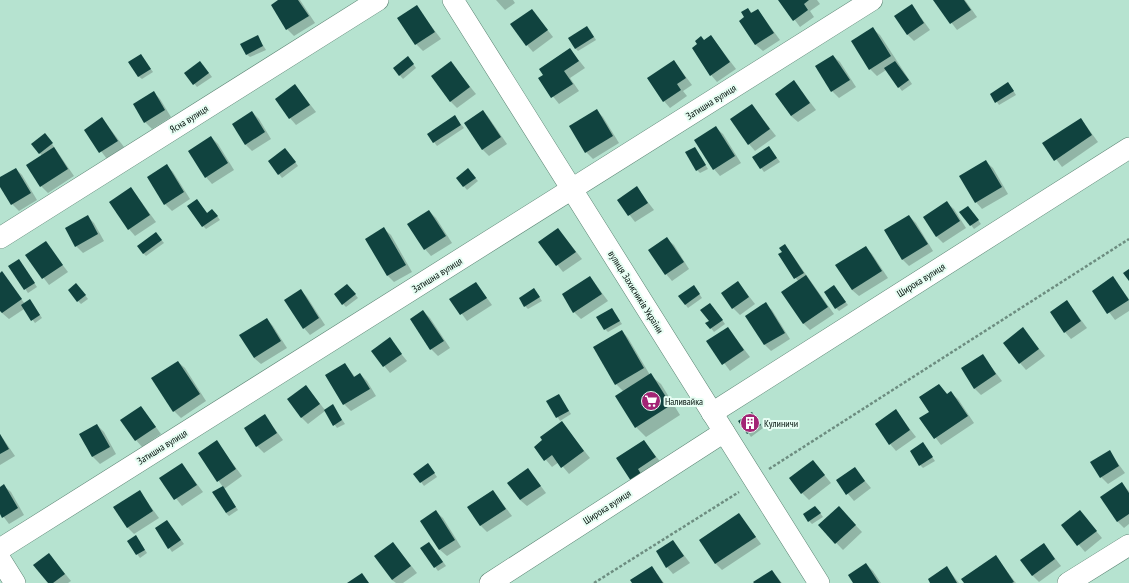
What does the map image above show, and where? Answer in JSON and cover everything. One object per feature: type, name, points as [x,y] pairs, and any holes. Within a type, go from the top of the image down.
[{"type":"street","name":"Ясна вулиця","points":[[0,238],[378,0]]},
{"type":"street","name":"вулиця Захисників України","points":[[453,0],[819,583]]},
{"type":"street","name":"Затишна вулиця","points":[[0,549],[872,0]]},
{"type":"street","name":"Широка вулиця","points":[[712,413],[1129,148]]},
{"type":"street","name":"Широка вулиця","points":[[490,583],[724,432]]},
{"type":"street","points":[[1068,583],[1129,545]]},
{"type":"street","points":[[0,559],[15,583]]},
{"type":"path","points":[[594,583],[1129,240]]},
{"type":"building","points":[[278,0],[298,0],[309,16],[286,30],[271,5]]},
{"type":"building","points":[[778,0],[809,0],[804,4],[808,10],[793,21]]},
{"type":"building","points":[[933,0],[964,0],[971,10],[950,24]]},
{"type":"building","points":[[912,4],[924,23],[907,35],[894,16]]},
{"type":"building","points":[[417,5],[435,32],[415,45],[397,18]]},
{"type":"building","points":[[748,8],[751,13],[758,9],[774,33],[755,45],[739,21],[744,17],[741,12]]},
{"type":"building","points":[[532,9],[548,30],[526,46],[510,24]]},
{"type":"building","points":[[587,26],[594,37],[575,49],[568,38]]},
{"type":"building","points":[[873,27],[891,56],[869,70],[851,41]]},
{"type":"building","points":[[258,35],[263,46],[246,55],[240,44]]},
{"type":"building","points":[[711,35],[730,62],[710,76],[692,48],[697,44],[695,41],[701,36],[704,40]]},
{"type":"building","points":[[570,48],[579,61],[564,71],[573,84],[551,98],[538,78],[543,75],[539,69]]},
{"type":"building","points":[[141,54],[151,69],[138,77],[128,62]]},
{"type":"building","points":[[833,55],[850,80],[831,92],[815,66]]},
{"type":"building","points":[[408,56],[414,64],[399,76],[393,68]]},
{"type":"building","points":[[674,60],[686,78],[677,84],[681,90],[663,102],[647,78]]},
{"type":"building","points":[[200,61],[209,73],[193,85],[184,73]]},
{"type":"building","points":[[451,61],[470,87],[450,102],[431,76]]},
{"type":"building","points":[[895,61],[909,80],[898,88],[884,68]]},
{"type":"building","points":[[794,80],[810,103],[791,116],[775,94]]},
{"type":"building","points":[[1008,82],[1014,91],[995,103],[990,94]]},
{"type":"building","points":[[295,84],[310,105],[289,119],[275,99]]},
{"type":"building","points":[[154,91],[165,110],[144,123],[133,104]]},
{"type":"building","points":[[752,104],[770,129],[748,145],[730,119]]},
{"type":"building","points":[[597,109],[613,136],[585,153],[569,126]]},
{"type":"building","points":[[483,110],[501,137],[482,150],[464,123]]},
{"type":"building","points":[[252,111],[265,132],[245,145],[232,124]]},
{"type":"building","points":[[455,115],[461,125],[433,143],[427,134]]},
{"type":"building","points":[[102,117],[118,141],[99,153],[84,130]]},
{"type":"building","points":[[1081,118],[1092,135],[1054,161],[1042,143]]},
{"type":"building","points":[[716,126],[735,156],[713,170],[694,140]]},
{"type":"building","points":[[45,133],[53,143],[39,154],[31,144]]},
{"type":"building","points":[[211,136],[228,163],[205,178],[188,151]]},
{"type":"building","points":[[769,146],[777,158],[760,169],[752,157]]},
{"type":"building","points":[[54,147],[68,169],[40,187],[26,165]]},
{"type":"building","points":[[695,147],[706,165],[696,171],[685,152]]},
{"type":"building","points":[[285,148],[296,162],[278,175],[268,161]]},
{"type":"building","points":[[986,160],[1002,187],[975,203],[959,176]]},
{"type":"building","points":[[167,164],[184,192],[164,205],[147,177]]},
{"type":"building","points":[[16,168],[31,193],[11,205],[0,187],[0,177]]},
{"type":"building","points":[[468,168],[476,178],[463,187],[456,178]]},
{"type":"building","points":[[637,186],[648,203],[628,216],[617,200]]},
{"type":"building","points":[[131,187],[150,215],[128,230],[109,202]]},
{"type":"building","points":[[197,199],[207,213],[212,209],[218,216],[202,227],[187,206]]},
{"type":"building","points":[[947,201],[960,221],[936,237],[923,217]]},
{"type":"building","points":[[968,206],[979,220],[970,226],[959,212]]},
{"type":"building","points":[[429,210],[446,236],[424,250],[407,224]]},
{"type":"building","points":[[88,215],[98,234],[75,247],[65,228]]},
{"type":"building","points":[[909,215],[928,244],[902,260],[884,230]]},
{"type":"building","points":[[384,227],[406,265],[387,276],[365,239]]},
{"type":"building","points":[[558,228],[576,252],[556,266],[538,242]]},
{"type":"building","points":[[156,232],[162,240],[143,254],[137,246]]},
{"type":"building","points":[[667,237],[684,262],[665,275],[648,250]]},
{"type":"building","points":[[46,241],[63,265],[42,279],[25,255]]},
{"type":"building","points":[[785,244],[804,273],[794,279],[778,254],[782,252],[779,248]]},
{"type":"building","points":[[866,246],[882,271],[852,290],[835,265]]},
{"type":"building","points":[[19,259],[35,283],[24,290],[8,266]]},
{"type":"building","points":[[1129,269],[1129,281],[1123,273]]},
{"type":"building","points":[[2,271],[22,299],[2,313],[0,311],[0,273]]},
{"type":"building","points":[[806,275],[828,307],[803,324],[781,292]]},
{"type":"building","points":[[590,276],[602,294],[573,313],[562,294]]},
{"type":"building","points":[[1113,276],[1129,300],[1107,314],[1092,291]]},
{"type":"building","points":[[738,281],[749,297],[732,309],[721,293]]},
{"type":"building","points":[[476,282],[487,298],[460,315],[449,299]]},
{"type":"building","points":[[76,283],[86,295],[77,302],[68,290]]},
{"type":"building","points":[[347,284],[356,294],[342,305],[334,294]]},
{"type":"building","points":[[694,285],[700,294],[685,305],[678,296]]},
{"type":"building","points":[[834,285],[846,302],[835,309],[824,292]]},
{"type":"building","points":[[534,288],[540,297],[524,307],[519,298]]},
{"type":"building","points":[[301,289],[319,318],[303,329],[284,300]]},
{"type":"building","points":[[30,299],[40,315],[31,321],[21,305]]},
{"type":"building","points":[[1067,300],[1081,321],[1064,333],[1050,312]]},
{"type":"building","points":[[766,302],[785,333],[764,345],[745,316]]},
{"type":"building","points":[[710,303],[723,320],[710,329],[705,323],[709,321],[700,310]]},
{"type":"building","points":[[612,308],[620,321],[604,330],[596,317]]},
{"type":"building","points":[[423,310],[444,341],[430,350],[410,319]]},
{"type":"building","points":[[267,318],[281,341],[254,358],[239,335]]},
{"type":"building","points":[[728,327],[744,350],[722,365],[706,341]]},
{"type":"building","points":[[1023,327],[1039,349],[1019,364],[1003,343]]},
{"type":"building","points":[[622,330],[644,368],[615,385],[593,347]]},
{"type":"building","points":[[390,337],[402,354],[383,367],[371,351]]},
{"type":"building","points":[[983,354],[996,374],[974,389],[961,368]]},
{"type":"building","points":[[178,361],[200,394],[173,412],[151,378]]},
{"type":"building","points":[[345,363],[354,377],[360,373],[370,389],[343,405],[325,375]]},
{"type":"building","points":[[651,373],[671,405],[635,428],[615,396]]},
{"type":"building","points":[[939,384],[947,394],[951,391],[968,416],[934,439],[919,418],[929,412],[919,397]]},
{"type":"building","points":[[306,385],[320,404],[301,418],[287,399]]},
{"type":"building","points":[[559,394],[569,411],[556,418],[546,401]]},
{"type":"building","points":[[333,404],[342,420],[333,426],[324,410]]},
{"type":"building","points":[[141,406],[156,427],[135,441],[120,420]]},
{"type":"building","points":[[896,409],[910,430],[889,445],[875,424]]},
{"type":"building","name":"Кулиничи","points":[[752,412],[761,425],[747,434],[738,421]]},
{"type":"building","points":[[265,414],[277,433],[256,447],[244,428]]},
{"type":"building","points":[[562,421],[584,451],[561,468],[552,455],[544,461],[534,447],[542,440],[540,437]]},
{"type":"building","points":[[97,424],[110,447],[92,457],[79,434]]},
{"type":"building","points":[[0,434],[9,449],[0,454]]},
{"type":"building","points":[[217,440],[236,469],[217,482],[198,453]]},
{"type":"building","points":[[644,440],[656,457],[638,469],[641,474],[631,481],[616,458]]},
{"type":"building","points":[[923,442],[933,457],[919,466],[910,451]]},
{"type":"building","points":[[1110,450],[1119,466],[1100,478],[1090,462]]},
{"type":"building","points":[[813,460],[825,475],[801,494],[789,478]]},
{"type":"building","points":[[182,463],[197,485],[174,500],[159,478]]},
{"type":"building","points":[[428,463],[435,473],[420,483],[413,474]]},
{"type":"building","points":[[855,467],[865,481],[846,495],[836,480]]},
{"type":"building","points":[[528,468],[541,486],[520,500],[507,483]]},
{"type":"building","points":[[1122,482],[1129,493],[1129,514],[1117,522],[1100,497]]},
{"type":"building","points":[[4,484],[18,508],[2,518],[0,514],[0,487]]},
{"type":"building","points":[[223,486],[236,507],[226,513],[212,492]]},
{"type":"building","points":[[140,490],[153,511],[127,528],[113,507]]},
{"type":"building","points":[[493,490],[506,509],[480,526],[467,507]]},
{"type":"building","points":[[815,506],[821,513],[808,522],[803,514]]},
{"type":"building","points":[[839,506],[856,525],[835,544],[818,525]]},
{"type":"building","points":[[436,510],[455,540],[439,550],[420,521]]},
{"type":"building","points":[[1080,510],[1097,531],[1077,546],[1061,525]]},
{"type":"building","points":[[739,513],[756,537],[715,564],[699,540]]},
{"type":"building","points":[[167,520],[181,540],[168,549],[155,528]]},
{"type":"building","points":[[136,535],[145,550],[136,555],[127,541]]},
{"type":"building","points":[[673,540],[684,556],[666,568],[656,551]]},
{"type":"building","points":[[393,542],[411,566],[392,580],[374,556]]},
{"type":"building","points":[[429,542],[443,562],[434,568],[420,548]]},
{"type":"building","points":[[1044,543],[1055,559],[1032,576],[1020,560]]},
{"type":"building","points":[[49,553],[65,574],[53,583],[48,583],[33,565]]},
{"type":"building","points":[[996,555],[1014,582],[964,583],[961,579]]},
{"type":"building","points":[[866,563],[879,583],[853,583],[848,575]]},
{"type":"building","points":[[652,566],[663,583],[632,583],[630,580]]},
{"type":"building","points":[[947,566],[957,583],[930,583],[928,579]]},
{"type":"building","points":[[772,570],[781,583],[753,582]]},
{"type":"building","points":[[362,573],[369,583],[347,583]]},
{"type":"place","name":"Наливайка","points":[[651,401]]},
{"type":"place","name":"Кулиничи","points":[[750,423]]}]
